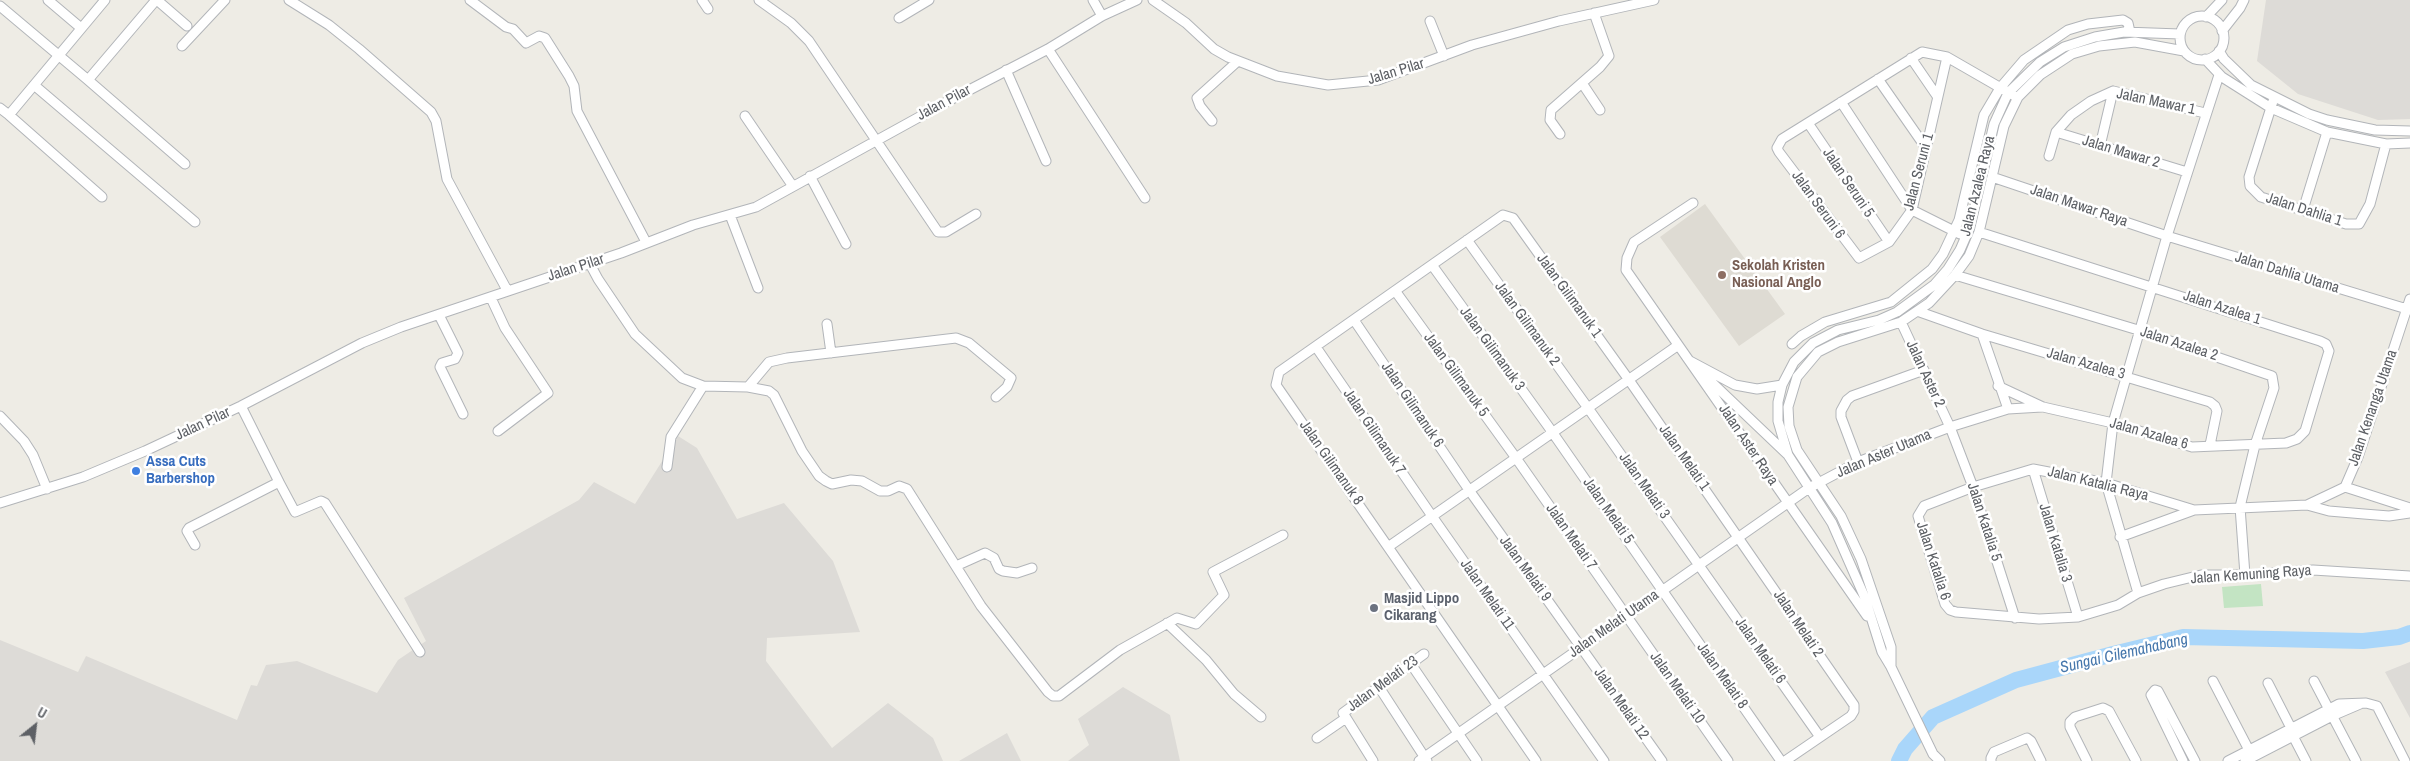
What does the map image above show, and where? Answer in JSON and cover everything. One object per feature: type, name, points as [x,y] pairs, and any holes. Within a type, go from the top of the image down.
[{"type":"street","points":[[48,0],[82,28]]},
{"type":"street","points":[[9,115],[103,0]]},
{"type":"street","points":[[88,80],[156,0],[187,26]]},
{"type":"street","points":[[182,46],[224,0]]},
{"type":"street","points":[[290,0],[329,25],[352,43],[431,112],[436,121],[447,179],[507,290]]},
{"type":"street","points":[[470,0],[498,22],[513,29],[526,43],[539,36],[545,38],[574,86],[578,111],[646,242]]},
{"type":"street","points":[[702,0],[708,9]]},
{"type":"street","points":[[759,0],[791,23],[809,41],[938,232],[946,232],[976,214]]},
{"type":"street","points":[[899,18],[929,0]]},
{"type":"street","points":[[1093,0],[1102,16]]},
{"type":"street","name":"Jalan Pilar","points":[[0,503],[47,489],[104,468],[241,406],[362,343],[491,298],[507,290],[590,264],[693,225],[756,207],[792,185],[1048,49],[1102,16],[1136,0]]},
{"type":"street","name":"Jalan Pilar","points":[[1157,1],[1186,23],[1214,49],[1238,62],[1277,76],[1328,85],[1378,80],[1489,40],[1594,13],[1654,0]]},
{"type":"street","points":[[2206,17],[2222,0]]},
{"type":"street","points":[[2222,30],[2240,8],[2244,0]]},
{"type":"street","points":[[0,6],[185,164]]},
{"type":"street","points":[[1560,134],[1550,120],[1551,110],[1609,56],[1594,13]]},
{"type":"street","points":[[2205,60],[2219,51],[2223,41],[2222,30],[2216,22],[2206,17],[2189,20],[2180,34],[2184,51],[2193,58],[2205,60],[2219,75],[2271,108],[2327,132],[2386,144],[2410,143]]},
{"type":"street","points":[[1806,349],[1795,341],[1825,322],[1891,302],[1932,269],[1955,231],[1984,115],[2000,88],[2024,60],[2068,30],[2088,24],[2123,20],[2128,23],[2130,32]]},
{"type":"street","points":[[1430,21],[1444,56]]},
{"type":"street","name":"Jalan Azalea Raya","points":[[1809,488],[1788,455],[1778,421],[1778,402],[1782,385],[1789,370],[1806,349],[1838,330],[1879,320],[1897,312],[1939,280],[1956,256],[1970,227],[1991,134],[2008,93],[2040,62],[2064,47],[2095,37],[2130,32],[2180,34]]},
{"type":"street","name":"Jalan Azalea Raya","points":[[1820,483],[1798,450],[1789,426],[1788,407],[1797,378],[1818,352],[1838,342],[1901,322],[1928,303],[1955,275],[1968,256],[1978,232],[2004,126],[2018,97],[2048,69],[2085,49],[2135,42],[2184,51]]},
{"type":"street","points":[[1048,49],[1145,198]]},
{"type":"street","points":[[2219,51],[2224,59],[2251,85],[2274,98],[2327,120],[2375,130],[2410,131]]},
{"type":"street","points":[[1808,123],[1922,52],[1947,57],[2018,97]]},
{"type":"street","name":"Jalan Seruni 1","points":[[1863,257],[1889,242],[1912,210],[1947,57]]},
{"type":"street","points":[[1911,58],[1937,96]]},
{"type":"street","points":[[1212,121],[1200,106],[1197,98],[1238,62]]},
{"type":"street","points":[[1006,70],[1046,161]]},
{"type":"street","points":[[2138,593],[2106,484],[2113,424],[2166,236],[2219,75]]},
{"type":"street","points":[[1878,79],[1926,148]]},
{"type":"street","points":[[1582,83],[1600,110]]},
{"type":"street","points":[[34,86],[195,222]]},
{"type":"street","points":[[2100,146],[2113,91]]},
{"type":"street","name":"Jalan Mawar 1","points":[[2049,156],[2056,132],[2090,100],[2113,91],[2205,113]]},
{"type":"street","points":[[2271,108],[2274,98]]},
{"type":"street","points":[[1841,102],[1912,210],[1966,237]]},
{"type":"street","points":[[0,108],[102,197]]},
{"type":"street","name":"Jalan Dahlia 1","points":[[2271,108],[2249,177],[2250,186],[2261,197],[2346,224],[2359,224],[2370,204],[2386,144]]},
{"type":"street","points":[[745,116],[792,185]]},
{"type":"street","name":"Jalan Seruni 6","points":[[1808,123],[1782,139],[1777,148],[1855,255],[1863,257]]},
{"type":"street","name":"Jalan Seruni 5","points":[[1808,123],[1889,242]]},
{"type":"street","name":"Jalan Mawar 2","points":[[2056,132],[2186,172]]},
{"type":"street","points":[[2303,210],[2327,132]]},
{"type":"street","points":[[810,176],[846,244]]},
{"type":"street","name":"Jalan Mawar Raya","points":[[1992,177],[2166,236]]},
{"type":"street","name":"Jalan Aster Raya","points":[[1694,203],[1634,242],[1627,258],[1626,270],[1677,346],[1690,361],[1870,620]]},
{"type":"street","points":[[730,215],[758,288]]},
{"type":"street","name":"Jalan Gilimanuk 1","points":[[1467,240],[1503,215],[1513,218],[1629,380]]},
{"type":"street","name":"Jalan Azalea 1","points":[[1978,232],[2152,286],[2326,344],[2329,351],[2302,436],[2286,443],[2256,445]]},
{"type":"street","name":"Jalan Dahlia Utama","points":[[2166,236],[2409,310]]},
{"type":"street","points":[[1316,347],[1467,240]]},
{"type":"street","name":"Jalan Gilimanuk 2","points":[[1467,240],[1588,408]]},
{"type":"street","points":[[590,264],[603,288],[635,334],[682,378],[703,386],[764,389],[774,395],[802,452],[819,476],[826,481],[832,484],[850,480],[862,481],[880,491],[888,491],[899,486],[907,489],[981,606],[1053,696],[1062,694],[1120,650],[1167,623],[1180,618],[1191,624],[1196,624],[1224,596],[1213,572],[1283,535]]},
{"type":"street","name":"Jalan Gilimanuk 3","points":[[1432,265],[1552,433]]},
{"type":"street","name":"Jalan Azalea 2","points":[[1955,275],[2138,330],[2272,376],[2274,388],[2256,445],[2240,507],[2244,575]]},
{"type":"street","name":"Jalan Gilimanuk 5","points":[[1396,292],[1516,458]]},
{"type":"street","points":[[491,298],[509,333],[548,393],[498,431]]},
{"type":"street","name":"Jalan Kenanga Utama","points":[[2345,487],[2358,457],[2409,310],[2410,299]]},
{"type":"street","points":[[1891,302],[1897,312]]},
{"type":"street","name":"Jalan Azalea 3","points":[[1917,311],[1982,334],[2126,375],[2215,406],[2217,411],[2210,445]]},
{"type":"street","points":[[439,315],[458,353],[455,359],[442,363],[440,367],[463,414]]},
{"type":"street","name":"Jalan Gilimanuk 6","points":[[1354,320],[1469,490]]},
{"type":"street","name":"Jalan Aster 2","points":[[1901,322],[1950,427]]},
{"type":"street","points":[[827,324],[831,353]]},
{"type":"street","points":[[1982,334],[1998,386],[2008,409]]},
{"type":"street","points":[[748,387],[769,362],[956,338],[963,339],[1011,378],[1007,387],[996,397]]},
{"type":"street","points":[[1388,546],[1677,346]]},
{"type":"street","name":"Jalan Gilimanuk 8","points":[[1316,347],[1279,372],[1276,378],[1276,385],[1535,760]]},
{"type":"street","name":"Jalan Gilimanuk 7","points":[[1316,347],[1432,516]]},
{"type":"street","points":[[1690,361],[1735,385],[1757,388],[1782,385]]},
{"type":"street","points":[[1690,361],[1788,455]]},
{"type":"street","points":[[1858,462],[1842,417],[1841,411],[1847,400],[1852,396],[1924,370]]},
{"type":"street","name":"Jalan Melati 1","points":[[1629,380],[1738,537]]},
{"type":"street","points":[[667,467],[671,437],[703,386]]},
{"type":"street","name":"Jalan Azalea 6","points":[[1998,386],[2043,406],[2185,445],[2256,445]]},
{"type":"street","points":[[241,406],[295,512],[321,501],[325,503],[420,652]]},
{"type":"street","name":"Jalan Azalea 6","points":[[1950,427],[2008,409],[2043,406]]},
{"type":"street","name":"Jalan Melati 3","points":[[1588,408],[1700,564]]},
{"type":"street","points":[[0,416],[24,441],[33,455],[47,489]]},
{"type":"street","name":"Jalan Aster Utama","points":[[1809,488],[1858,462],[1950,427]]},
{"type":"street","name":"Jalan Katalia 5","points":[[1950,427],[1973,487],[2015,618]]},
{"type":"street","name":"Jalan Melati 5","points":[[1552,433],[1663,590]]},
{"type":"street","name":"Jalan Melati 7","points":[[1516,458],[1627,616]]},
{"type":"street","name":"Jalan Katalia Raya","points":[[1973,487],[2033,469],[2106,484],[2194,510]]},
{"type":"street","name":"Jalan Katalia 3","points":[[2033,469],[2078,617]]},
{"type":"street","points":[[195,545],[188,529],[279,482]]},
{"type":"street","points":[[1820,483],[1841,516],[1861,559],[1891,647],[1891,667]]},
{"type":"street","name":"Jalan Katalia 6","points":[[1950,610],[1945,604],[1919,512],[1924,506],[1973,487]]},
{"type":"street","points":[[2345,487],[2410,508]]},
{"type":"street","name":"Jalan Katalia Raya","points":[[2307,505],[2345,487]]},
{"type":"street","name":"Jalan Aster Raya","points":[[1809,488],[1835,530],[1865,598],[1870,620],[1882,652],[1935,759]]},
{"type":"street","name":"Jalan Melati Utama","points":[[1424,760],[1458,733],[1809,488]]},
{"type":"street","name":"Jalan Melati 9","points":[[1469,490],[1581,647]]},
{"type":"street","name":"Jalan Katalia Raya","points":[[2120,537],[2194,510],[2307,505],[2329,511],[2389,516],[2410,513]]},
{"type":"street","name":"Jalan Melati 11","points":[[1432,516],[1604,761]]},
{"type":"street","name":"Jalan Melati 2","points":[[1738,537],[1854,706],[1854,711],[1820,737]]},
{"type":"street","points":[[956,566],[985,553],[990,554],[999,569],[1003,571],[1017,574],[1032,568]]},
{"type":"street","name":"Jalan Melati 6","points":[[1700,564],[1820,737]]},
{"type":"street","name":"Jalan Kemuning Raya","points":[[1950,610],[2015,618],[2078,617],[2118,605],[2138,593],[2201,575],[2244,575],[2313,570],[2410,576]]},
{"type":"street","name":"Jalan Melati 8","points":[[1663,590],[1781,761]]},
{"type":"street","name":"Jalan Melati 10","points":[[1627,616],[1728,761]]},
{"type":"street","points":[[1167,623],[1206,660],[1234,694],[1261,717]]},
{"type":"street","name":"Jalan Melati 12","points":[[1581,647],[1662,761]]},
{"type":"street","name":"Jalan Melati 23","points":[[1317,738],[1379,687],[1424,654]]},
{"type":"street","points":[[1411,664],[1477,761]]},
{"type":"street","points":[[2213,681],[2250,757]]},
{"type":"street","points":[[2314,681],[2356,761]]},
{"type":"street","points":[[2268,683],[2306,761]]},
{"type":"street","points":[[1379,687],[1424,760]]},
{"type":"street","points":[[2183,761],[2151,695],[2155,690],[2158,691],[2195,761]]},
{"type":"street","points":[[2228,761],[2250,757],[2330,712],[2339,704],[2362,703],[2377,706],[2405,761]]},
{"type":"street","points":[[2087,761],[2070,727],[2070,722],[2075,717],[2103,708],[2107,709],[2136,761]]},
{"type":"street","points":[[1344,715],[1373,761]]},
{"type":"street","points":[[1785,761],[1820,737]]},
{"type":"street","points":[[1992,761],[1990,758],[1994,752],[2027,738],[2031,741],[2041,761]]},
{"type":"shaded area","points":[[2266,0],[2410,0],[2410,119],[2378,120],[2298,94],[2257,61]]},
{"type":"shaded area","name":"Sekolah Kristen Nasional Anglo","points":[[1705,204],[1785,314],[1739,346],[1660,237]]},
{"type":"shaded area","points":[[678,436],[697,448],[737,519],[784,503],[833,561],[860,632],[767,638],[766,661],[832,748],[888,703],[933,738],[943,761],[0,761],[0,640],[78,672],[86,656],[237,720],[251,685],[257,686],[266,665],[297,661],[377,693],[398,660],[426,641],[404,598],[579,500],[594,482],[635,504]]},
{"type":"shaded area","points":[[2410,662],[2410,718],[2385,672]]},
{"type":"shaded area","points":[[1123,687],[1170,715],[1180,761],[1068,761],[1089,745],[1078,719]]},
{"type":"shaded area","points":[[1007,733],[1021,761],[959,761]]},
{"type":"green space","points":[[2261,584],[2263,606],[2224,608],[2222,587]]},
{"type":"waterway","name":"Sungai Cilemahabang","points":[[1899,761],[1905,749],[1933,717],[2016,680],[2113,654],[2183,637],[2363,641],[2399,637],[2410,633]]},
{"type":"place","name":"Sekolah Kristen Nasional Anglo","points":[[1722,275]]},
{"type":"place","name":"Assa Cuts Barbershop","points":[[136,471]]},
{"type":"place","name":"Masjid Lippo Cikarang","points":[[1374,608]]}]
